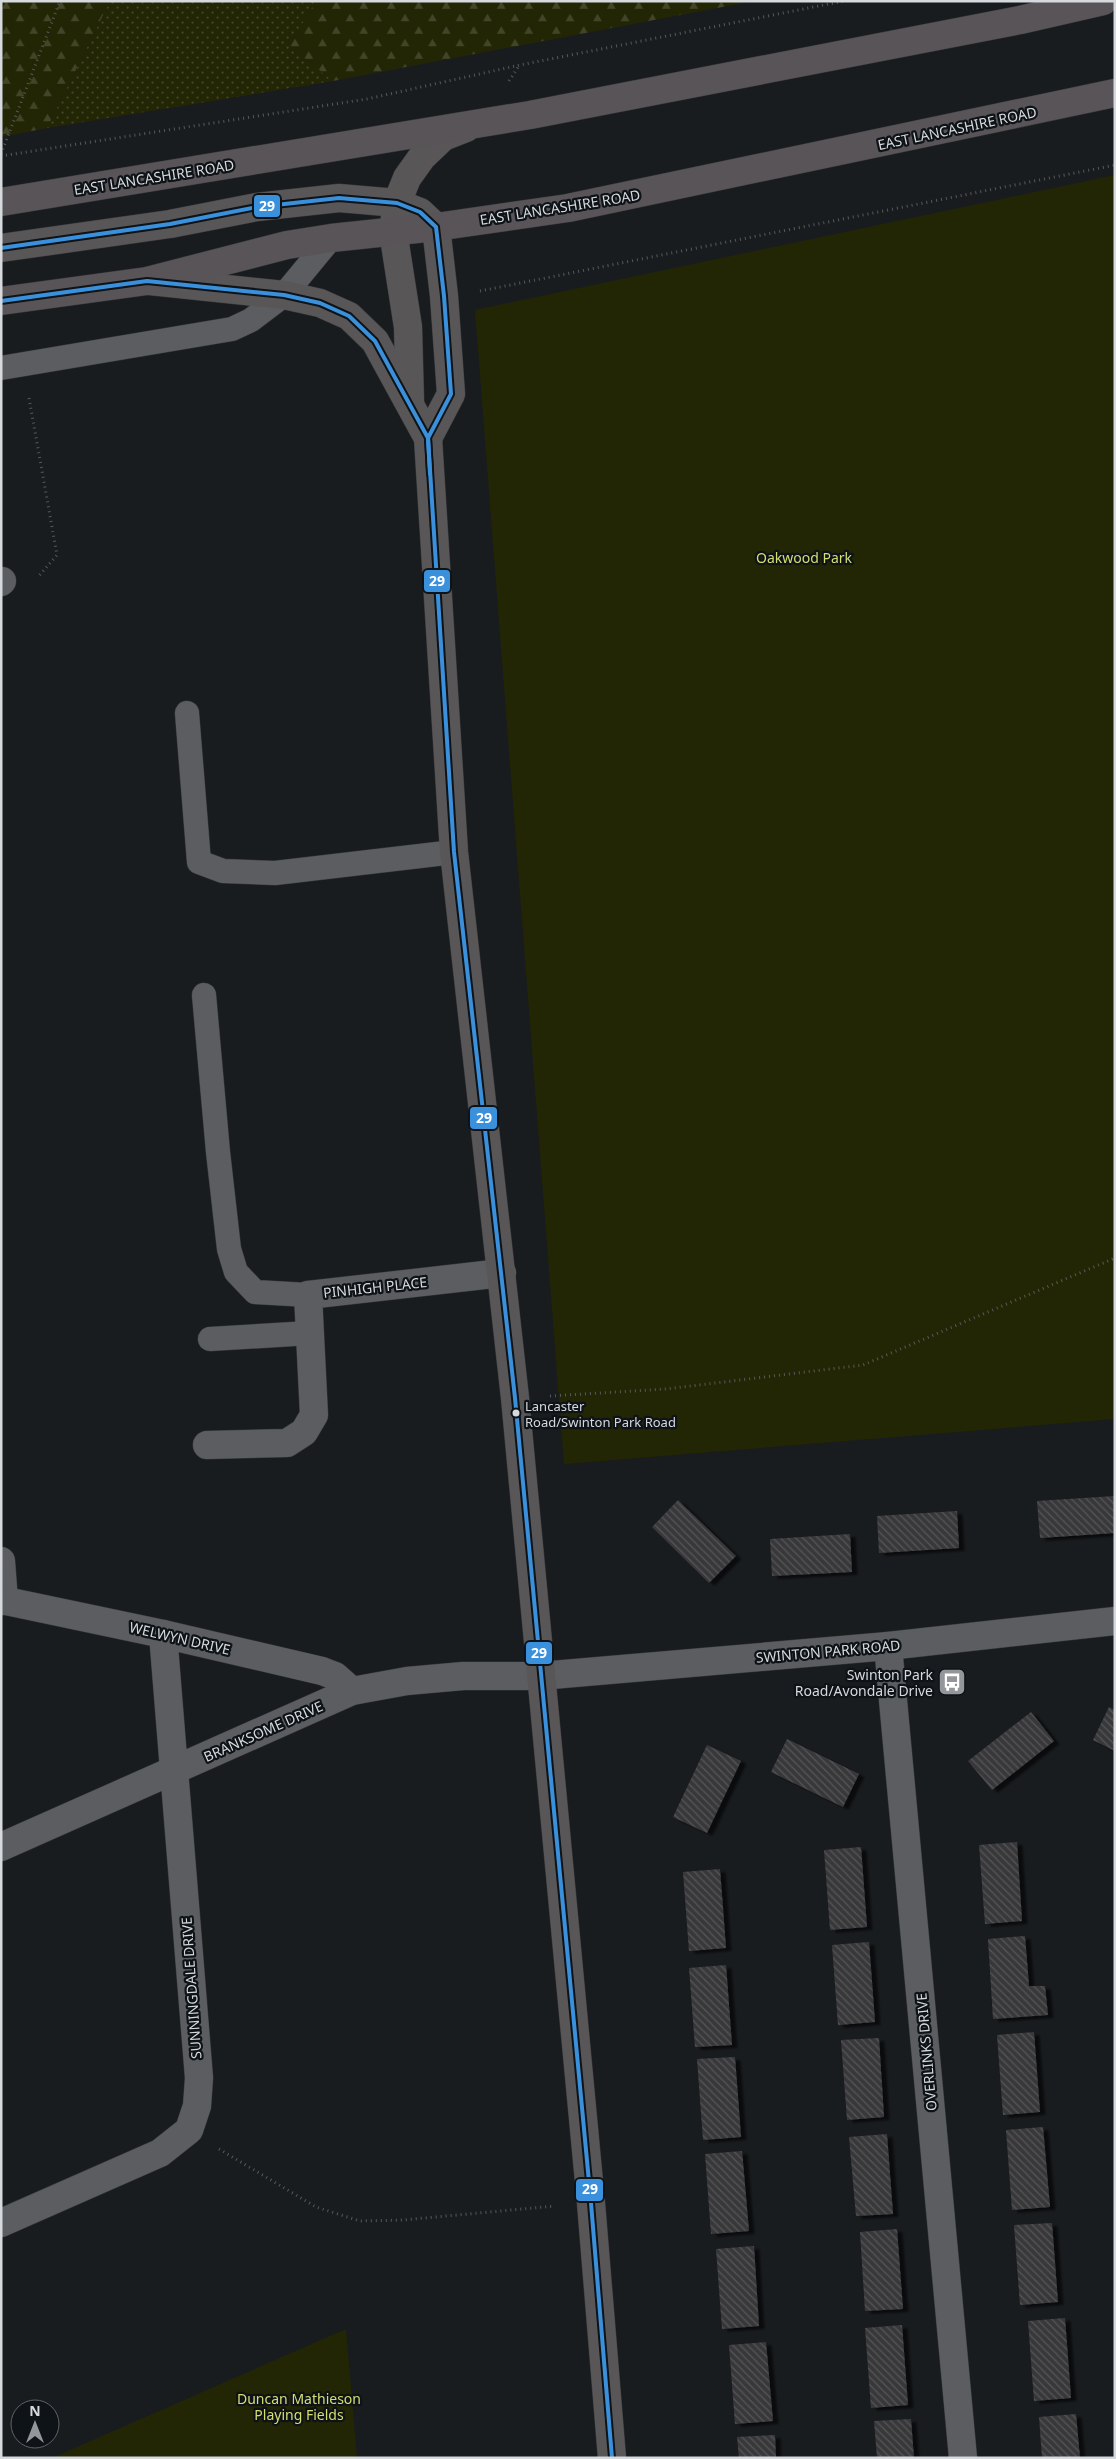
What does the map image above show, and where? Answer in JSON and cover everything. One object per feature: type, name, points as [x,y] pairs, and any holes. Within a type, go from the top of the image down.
[{"type":"highway","name":"EAST LANCASHIRE ROAD","points":[[1,202],[569,108],[1020,20],[1103,1]]},
{"type":"highway","name":"EAST LANCASHIRE ROAD","points":[[1,301],[146,281],[286,245],[549,212],[644,194],[1115,94]]},
{"type":"main road","points":[[410,405],[408,327],[394,231],[397,203],[407,178],[422,157],[443,137],[478,123]]},
{"type":"main road","points":[[1,248],[170,224],[257,207],[339,198],[397,203],[420,212],[436,227],[444,296],[451,394],[428,438]]},
{"type":"main road","points":[[146,281],[284,295],[320,303],[349,316],[375,341],[428,438],[454,852],[515,1398],[591,2203],[612,2458]]},
{"type":"street","name":"PINHIGH PLACE","points":[[207,1445],[286,1443],[304,1432],[314,1415],[308,1295],[502,1273]]},
{"type":"street","points":[[1,1561],[3,1600]]},
{"type":"street","name":"WELWYN DRIVE","points":[[3,1600],[164,1634],[322,1671],[335,1676],[352,1692]]},
{"type":"street","name":"SWINTON PARK ROAD","points":[[540,1676],[888,1646],[1115,1621]]},
{"type":"street","name":"SUNNINGDALE DRIVE","points":[[164,1634],[199,2078],[196,2106],[190,2130]]},
{"type":"street","name":"OVERLINKS DRIVE","points":[[888,1646],[963,2458]]},
{"type":"street","name":"BRANKSOME DRIVE","points":[[1,1847],[352,1692],[407,1681],[463,1676],[540,1676]]},
{"type":"street","points":[[1,2223],[160,2153],[190,2130]]},
{"type":"lane","points":[[12,366],[232,328],[251,320],[284,295],[331,238]]},
{"type":"lane","points":[[187,713],[199,862],[223,872],[275,873],[454,852]]},
{"type":"lane","points":[[204,996],[229,1249],[236,1272],[255,1292],[308,1295]]},
{"type":"lane","points":[[210,1339],[310,1333]]},
{"type":"path","points":[[60,1],[1,155],[368,99],[520,65],[844,1]]},
{"type":"path","points":[[444,296],[483,290],[1115,165]]},
{"type":"path","points":[[1,582],[36,580],[57,555],[12,366]]},
{"type":"path","points":[[515,1398],[666,1389],[863,1365],[1115,1258]]},
{"type":"path","points":[[190,2130],[316,2207],[360,2220],[403,2220],[591,2203]]},
{"type":"green space","points":[[1,1],[110,1],[47,128],[1,137]]},
{"type":"green space","points":[[110,1],[316,1],[289,46],[333,81],[47,128]]},
{"type":"green space","points":[[316,1],[754,1],[333,81],[289,46]]},
{"type":"green space","name":"Oakwood Park","points":[[1115,175],[1115,1419],[564,1464],[475,310]]},
{"type":"green space","name":"Duncan Mathieson Playing Fields","points":[[346,2329],[357,2458],[52,2458]]},
{"type":"building","points":[[1115,1496],[1115,1533],[1040,1538],[1037,1501]]},
{"type":"building","points":[[678,1500],[736,1556],[709,1583],[652,1527]]},
{"type":"building","points":[[957,1511],[959,1548],[879,1553],[877,1516]]},
{"type":"building","points":[[850,1534],[852,1572],[772,1576],[770,1539]]},
{"type":"building","points":[[1109,1707],[1115,1710],[1115,1751],[1093,1740]]},
{"type":"building","points":[[1031,1712],[1054,1741],[992,1790],[968,1761]]},
{"type":"building","points":[[787,1739],[859,1774],[843,1807],[771,1772]]},
{"type":"building","points":[[707,1745],[741,1761],[707,1833],[673,1817]]},
{"type":"building","points":[[1017,1842],[1022,1921],[985,1924],[979,1845]]},
{"type":"building","points":[[861,1847],[867,1927],[830,1930],[824,1850]]},
{"type":"building","points":[[720,1869],[726,1948],[689,1951],[683,1872]]},
{"type":"building","points":[[1025,1936],[1029,1986],[1045,1986],[1048,2015],[993,2019],[988,1939]]},
{"type":"building","points":[[869,1942],[875,2022],[838,2025],[832,1945]]},
{"type":"building","points":[[726,1965],[732,2045],[695,2047],[689,1968]]},
{"type":"building","points":[[1034,2032],[1040,2112],[1003,2115],[997,2035]]},
{"type":"building","points":[[879,2038],[884,2117],[847,2120],[841,2040]]},
{"type":"building","points":[[735,2057],[741,2137],[703,2140],[697,2059]]},
{"type":"building","points":[[1043,2127],[1050,2207],[1012,2210],[1006,2130]]},
{"type":"building","points":[[887,2134],[893,2214],[856,2216],[849,2137]]},
{"type":"building","points":[[742,2151],[749,2231],[711,2234],[705,2154]]},
{"type":"building","points":[[1052,2223],[1058,2302],[1020,2305],[1014,2225]]},
{"type":"building","points":[[897,2229],[903,2309],[865,2311],[860,2232]]},
{"type":"building","points":[[754,2246],[759,2326],[722,2329],[716,2249]]},
{"type":"building","points":[[1065,2318],[1071,2398],[1034,2401],[1028,2321]]},
{"type":"building","points":[[902,2325],[908,2405],[871,2408],[865,2328]]},
{"type":"building","points":[[766,2342],[773,2421],[735,2424],[729,2345]]},
{"type":"building","points":[[1076,2414],[1080,2458],[1042,2458],[1039,2417]]},
{"type":"building","points":[[911,2419],[914,2458],[877,2458],[874,2421]]},
{"type":"building","points":[[775,2435],[776,2458],[739,2458],[737,2437]]},
{"type":"transit line","name":"29","points":[[1,248],[170,224],[257,207],[339,198],[397,203],[420,212],[436,227],[444,296],[451,394],[428,438],[454,852],[515,1398],[591,2203],[612,2458]]},
{"type":"transit line","name":"29","points":[[1,301],[147,281],[284,295],[320,303],[349,316],[375,341],[428,438],[430,474]]},
{"type":"place","name":"Lancaster Road/Swinton Park Road","points":[[516,1413]]},
{"type":"place","name":"Swinton Park Road/Avondale Drive","points":[[952,1682]]}]
